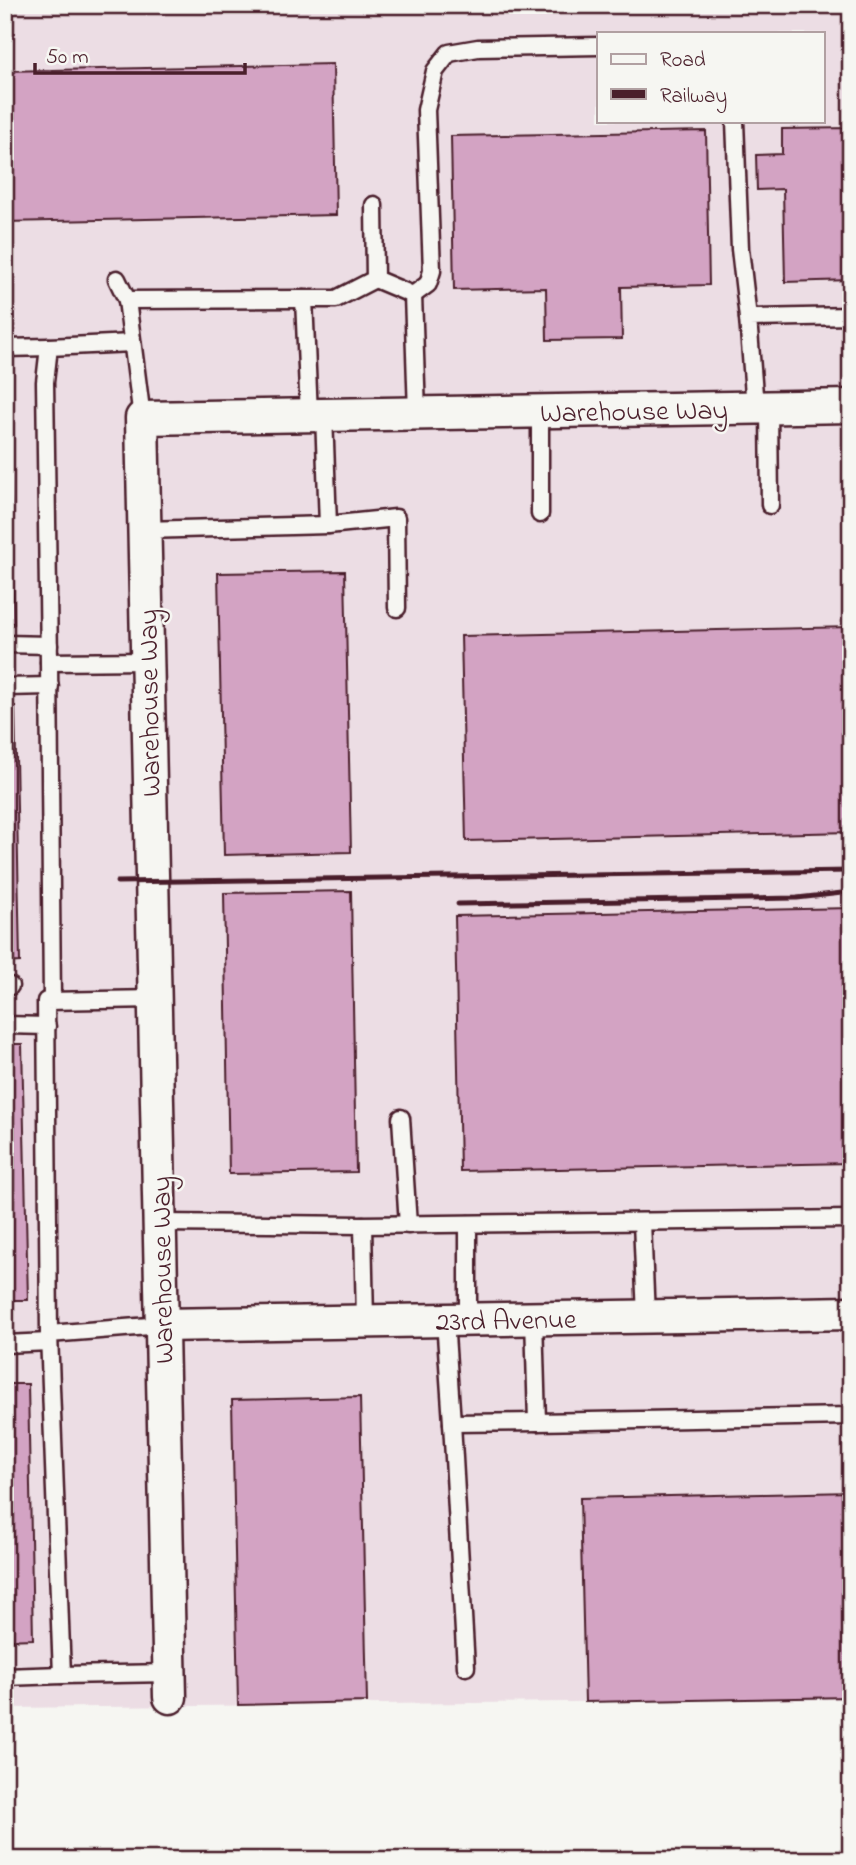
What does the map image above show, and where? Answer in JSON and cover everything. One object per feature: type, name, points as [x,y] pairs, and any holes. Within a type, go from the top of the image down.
[{"type":"street","name":"Warehouse Way","points":[[170,1685],[142,418],[851,406]]},
{"type":"street","name":"23rd Avenue","points":[[162,1325],[851,1313]]},
{"type":"lane","points":[[413,295],[428,284],[432,271],[426,110],[435,71],[449,53],[478,48],[597,46]]},
{"type":"lane","points":[[734,122],[740,249],[762,407],[770,505]]},
{"type":"lane","points":[[374,205],[375,279]]},
{"type":"lane","points":[[117,279],[127,300],[142,418]]},
{"type":"lane","points":[[127,300],[336,299],[375,279],[413,295]]},
{"type":"lane","points":[[413,295],[417,413]]},
{"type":"lane","points":[[304,299],[328,525]]},
{"type":"lane","points":[[748,318],[851,316]]},
{"type":"lane","points":[[5,348],[132,343]]},
{"type":"lane","points":[[49,347],[45,382],[52,1001]]},
{"type":"lane","points":[[540,411],[540,514]]},
{"type":"lane","points":[[144,530],[328,525],[396,518],[397,608]]},
{"type":"lane","points":[[5,644],[49,645]]},
{"type":"lane","points":[[49,662],[147,661]]},
{"type":"lane","points":[[5,687],[50,686]]},
{"type":"lane","points":[[62,1675],[49,1338],[46,1001],[155,999]]},
{"type":"lane","points":[[5,1025],[47,1026]]},
{"type":"lane","points":[[401,1118],[408,1225]]},
{"type":"lane","points":[[160,1223],[408,1225],[851,1219]]},
{"type":"lane","points":[[642,1222],[646,1317]]},
{"type":"lane","points":[[466,1667],[452,1423],[457,1320],[468,1224]]},
{"type":"lane","points":[[363,1225],[365,1321]]},
{"type":"lane","points":[[534,1318],[537,1422]]},
{"type":"lane","points":[[5,1344],[162,1325]]},
{"type":"lane","points":[[452,1423],[851,1416]]},
{"type":"lane","points":[[5,1677],[62,1675],[170,1685]]},
{"type":"shaded area","points":[[5,5],[851,5],[851,1699],[5,1708]]},
{"type":"building","points":[[333,64],[336,215],[5,222],[5,71]]},
{"type":"building","points":[[851,128],[851,280],[785,282],[783,189],[757,190],[756,155],[782,154],[782,129]]},
{"type":"building","points":[[706,131],[709,285],[621,287],[622,339],[547,340],[546,288],[454,290],[451,136]]},
{"type":"building","points":[[5,369],[8,369],[14,624],[5,625]]},
{"type":"building","points":[[345,571],[351,852],[224,855],[218,573]]},
{"type":"building","points":[[851,627],[851,832],[466,841],[461,636]]},
{"type":"building","points":[[5,706],[15,706],[20,962],[5,963]]},
{"type":"building","points":[[351,891],[356,1172],[229,1174],[224,893]]},
{"type":"building","points":[[851,908],[851,1163],[460,1171],[455,916]]},
{"type":"building","points":[[5,1044],[22,1044],[28,1300],[5,1300]]},
{"type":"building","points":[[5,1384],[28,1384],[33,1639],[5,1640]]},
{"type":"building","points":[[360,1397],[367,1702],[238,1705],[232,1400]]},
{"type":"building","points":[[851,1492],[851,1697],[585,1702],[580,1498]]},
{"type":"railway","points":[[117,882],[851,871]]},
{"type":"railway","points":[[458,904],[797,898],[851,892]]}]
